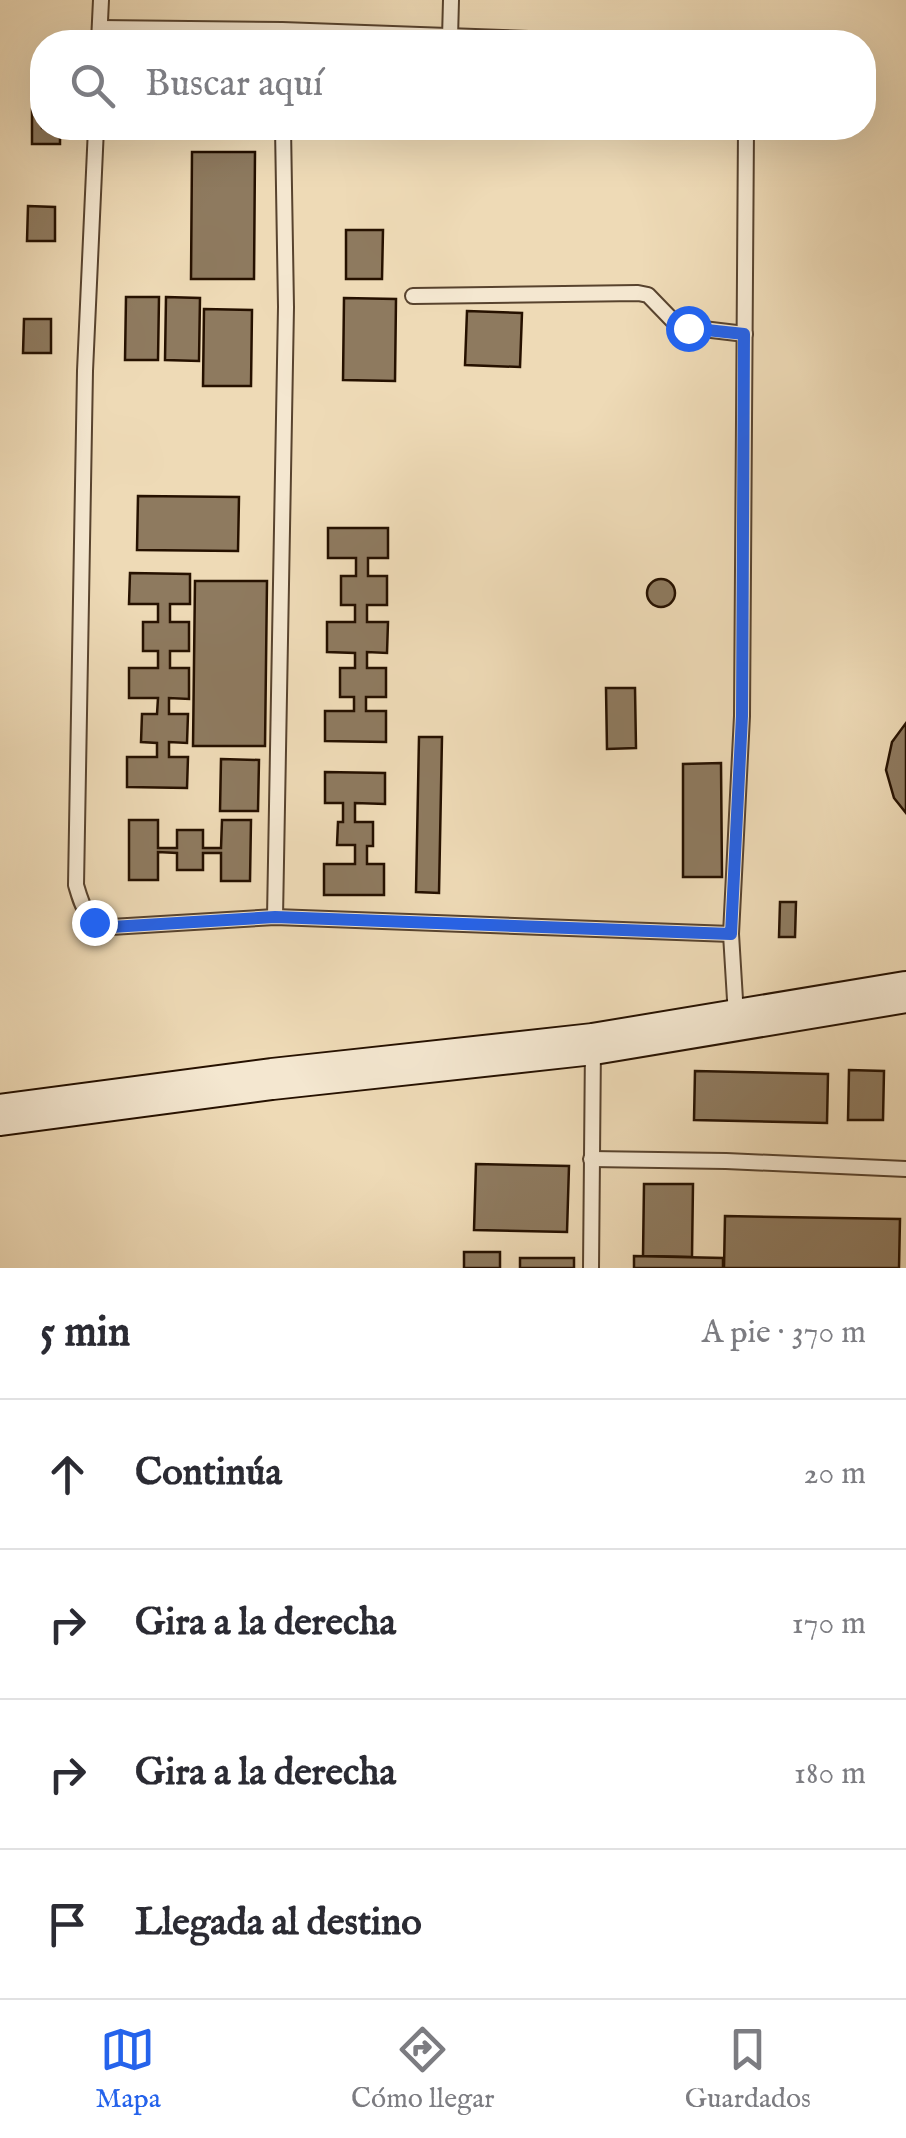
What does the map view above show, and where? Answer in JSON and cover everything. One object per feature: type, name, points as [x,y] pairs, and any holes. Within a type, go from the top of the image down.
[{"type":"street","points":[[0,1115],[272,1079],[593,1044],[906,992]]},
{"type":"lane","points":[[100,30],[102,0]]},
{"type":"lane","points":[[450,30],[452,0]]},
{"type":"lane","points":[[95,140],[85,372],[76,885],[82,905],[94,922],[111,927],[275,917],[731,934]]},
{"type":"lane","points":[[275,917],[286,307],[284,140]]},
{"type":"lane","points":[[736,1021],[731,934],[742,716],[746,140]]},
{"type":"lane","points":[[413,296],[638,293],[648,295],[678,326],[744,334]]},
{"type":"lane","points":[[591,1268],[593,1044]]},
{"type":"lane","points":[[591,1159],[726,1160],[906,1169]]},
{"type":"building","points":[[32,140],[60,140],[60,144],[32,144]]},
{"type":"building","points":[[192,152],[255,152],[254,279],[191,279]]},
{"type":"building","points":[[28,206],[55,207],[55,241],[27,241]]},
{"type":"building","points":[[346,230],[383,230],[382,279],[346,279]]},
{"type":"building","points":[[126,297],[159,297],[158,360],[125,360]]},
{"type":"building","points":[[166,297],[200,298],[199,361],[165,360]]},
{"type":"building","points":[[344,298],[396,299],[395,381],[343,380]]},
{"type":"building","points":[[204,309],[252,310],[251,386],[203,386]]},
{"type":"building","points":[[467,311],[522,313],[520,367],[465,365]]},
{"type":"building","points":[[24,319],[51,319],[51,353],[23,353]]},
{"type":"building","points":[[138,496],[239,497],[238,551],[137,550]]},
{"type":"building","points":[[328,528],[388,528],[388,558],[368,558],[368,576],[387,576],[387,605],[367,605],[367,622],[388,622],[387,653],[367,652],[367,668],[386,668],[386,697],[366,697],[366,711],[386,711],[386,742],[325,741],[325,711],[354,711],[354,697],[340,697],[340,668],[355,668],[355,653],[327,652],[327,622],[355,622],[355,605],[341,605],[341,576],[356,576],[356,558],[328,558]]},
{"type":"building","points":[[130,573],[190,574],[190,604],[170,604],[170,622],[189,622],[189,651],[170,651],[170,668],[189,668],[189,699],[169,698],[169,714],[188,714],[187,743],[169,742],[169,757],[188,757],[187,788],[127,787],[127,757],[157,757],[157,743],[141,742],[142,714],[157,714],[158,698],[129,698],[129,668],[158,668],[158,651],[143,651],[143,622],[158,622],[158,604],[129,604]]},
{"type":"building","points":[[661,579],[671,583],[675,593],[671,603],[661,607],[651,603],[647,593],[651,583]]},
{"type":"building","points":[[195,581],[267,581],[265,746],[193,746]]},
{"type":"building","points":[[606,688],[635,688],[636,748],[607,749]]},
{"type":"building","points":[[906,723],[906,813],[894,798],[886,770],[892,742]]},
{"type":"building","points":[[419,737],[442,737],[439,893],[416,892]]},
{"type":"building","points":[[221,759],[259,760],[258,811],[220,811]]},
{"type":"building","points":[[721,763],[722,877],[683,877],[683,764]]},
{"type":"building","points":[[325,772],[385,773],[385,804],[355,803],[355,822],[373,822],[373,846],[367,846],[367,864],[384,864],[384,895],[324,895],[324,864],[355,864],[355,845],[337,845],[343,803],[325,803]]},
{"type":"building","points":[[129,820],[158,820],[158,848],[177,848],[177,830],[203,830],[203,848],[221,848],[222,820],[251,820],[250,881],[221,881],[221,853],[203,853],[203,870],[177,870],[177,853],[158,852],[158,880],[129,880]]},
{"type":"building","points":[[780,902],[796,902],[795,937],[779,937]]},
{"type":"building","points":[[849,1070],[884,1071],[883,1120],[848,1120]]},
{"type":"building","points":[[695,1071],[828,1074],[827,1123],[694,1120]]},
{"type":"building","points":[[476,1164],[569,1166],[567,1232],[474,1230]]},
{"type":"building","points":[[644,1184],[693,1184],[692,1257],[643,1256]]},
{"type":"building","points":[[725,1216],[900,1219],[899,1268],[724,1268]]},
{"type":"building","points":[[464,1252],[500,1252],[500,1268],[464,1268]]},
{"type":"building","points":[[634,1256],[723,1258],[723,1268],[634,1268]]},
{"type":"building","points":[[520,1258],[574,1258],[574,1268],[520,1268]]},
{"type":"route","points":[[94,922],[111,927],[275,917],[731,934],[742,716],[744,334],[688,328]]}]
